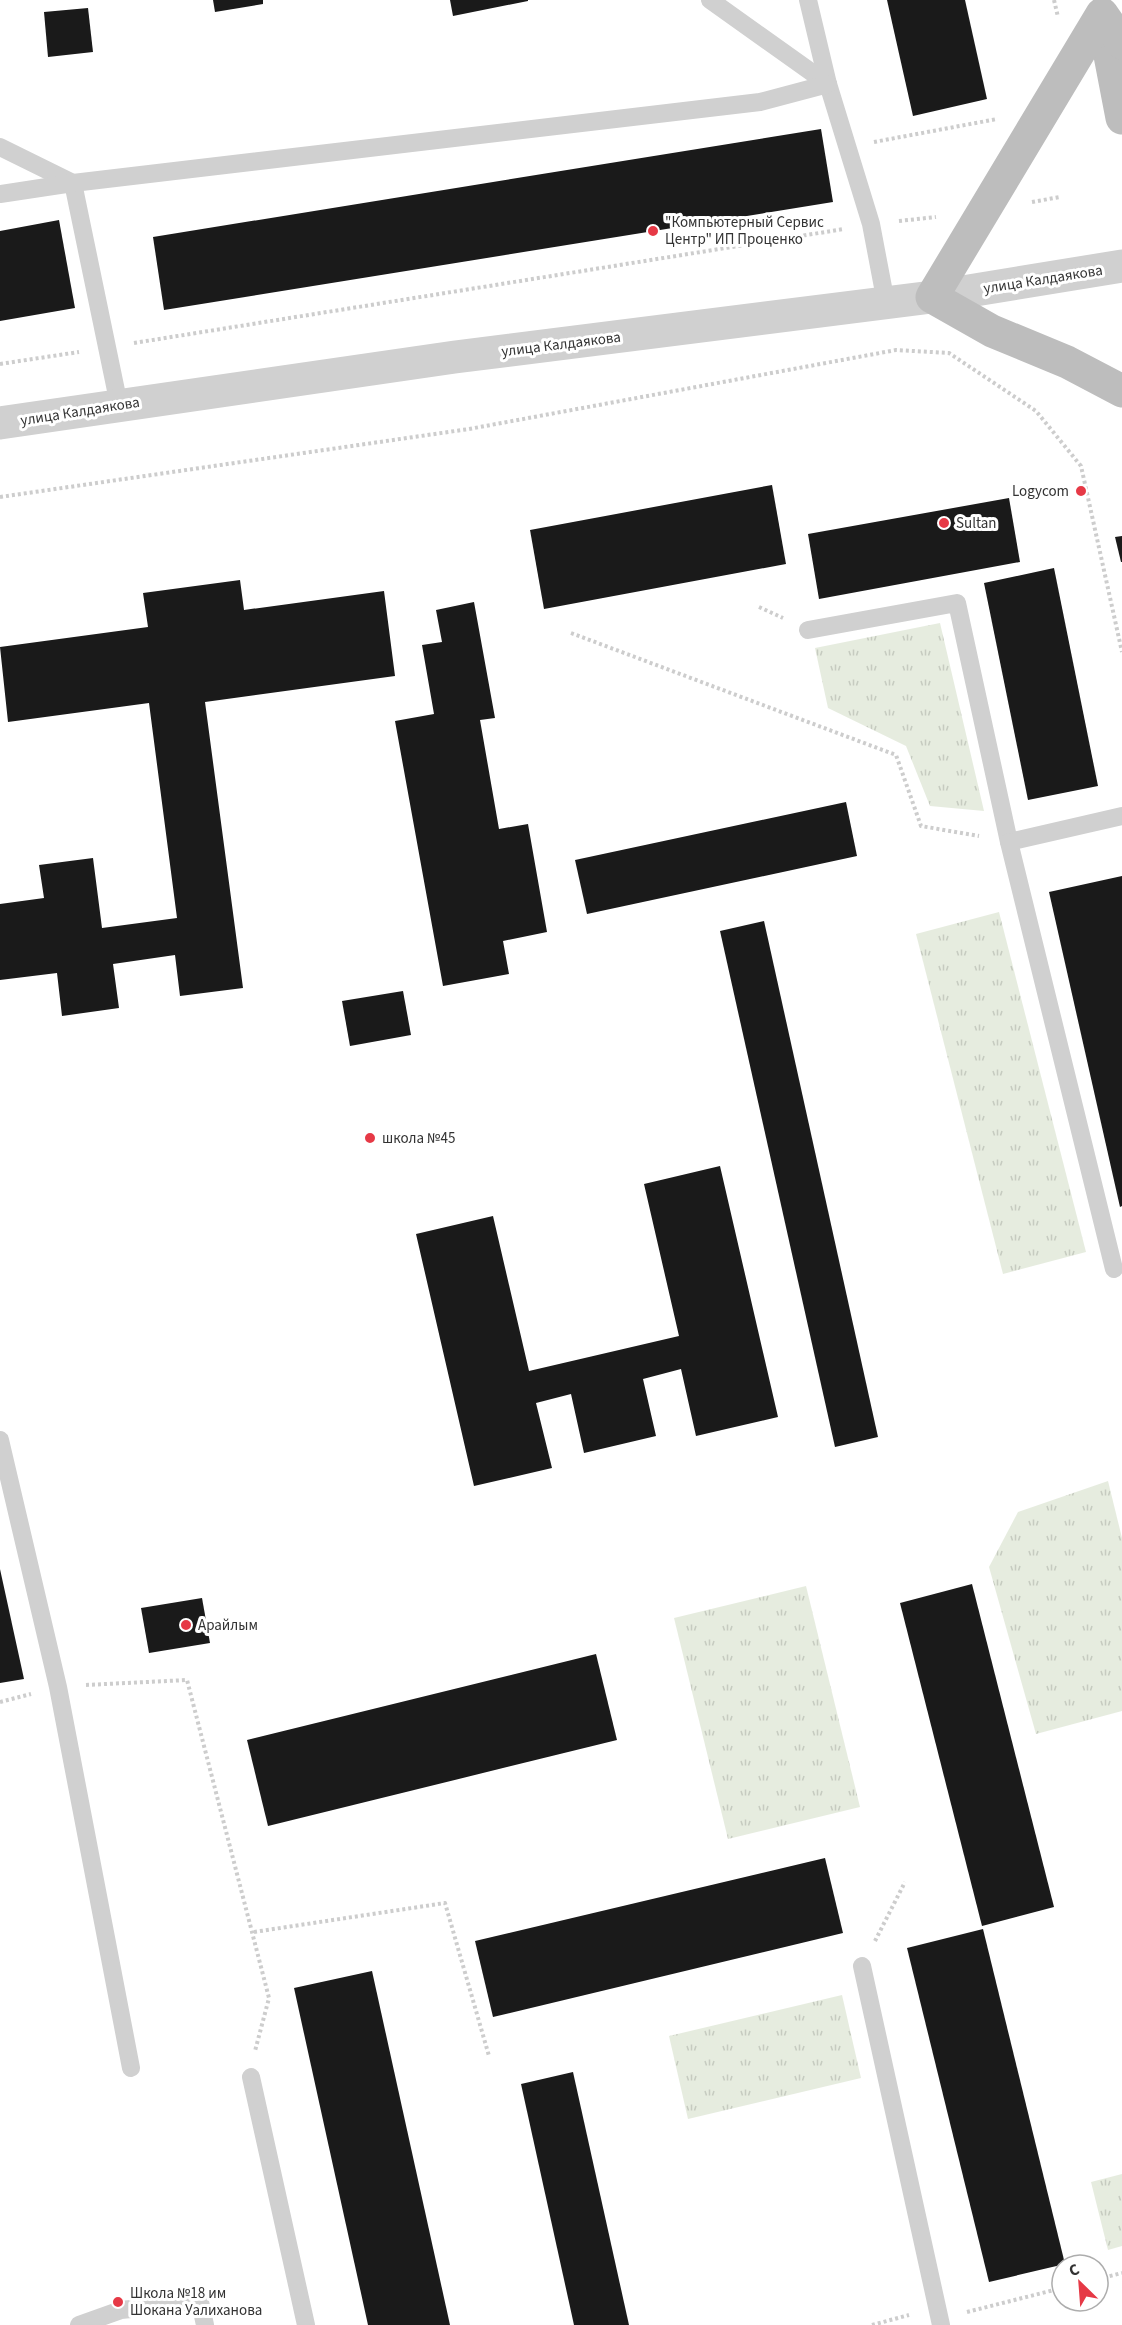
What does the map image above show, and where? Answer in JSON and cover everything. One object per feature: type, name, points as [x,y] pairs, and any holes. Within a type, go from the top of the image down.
[{"type":"main road","points":[[1100,7],[1122,43]]},
{"type":"main road","points":[[1100,7],[1122,118]]},
{"type":"main road","points":[[1100,7],[932,297],[992,331],[1066,362],[1122,391]]},
{"type":"street","name":"улица Калдаякова","points":[[0,423],[455,357],[932,297],[1122,266]]},
{"type":"lane","points":[[710,0],[828,84]]},
{"type":"lane","points":[[808,0],[828,84],[871,224],[886,303]]},
{"type":"lane","points":[[0,194],[73,183],[760,102],[828,84]]},
{"type":"lane","points":[[0,147],[73,183]]},
{"type":"lane","points":[[73,183],[119,405]]},
{"type":"lane","points":[[808,630],[957,603],[1010,842],[1114,1269]]},
{"type":"lane","points":[[1010,842],[1122,816]]},
{"type":"lane","points":[[0,1440],[58,1687],[131,2068]]},
{"type":"lane","points":[[862,1966],[938,2317]]},
{"type":"lane","points":[[251,2077],[306,2325]]},
{"type":"lane","points":[[79,2325],[122,2310],[200,2302],[205,2325]]},
{"type":"path","points":[[847,147],[999,119]]},
{"type":"path","points":[[1028,203],[1060,197]]},
{"type":"path","points":[[0,364],[871,224],[944,216]]},
{"type":"path","points":[[0,497],[470,429],[896,350],[949,353],[1036,411],[1081,466],[1122,652]]},
{"type":"path","points":[[571,633],[896,755],[921,826],[1010,842]]},
{"type":"path","points":[[58,1687],[188,1680],[269,1998],[259,2029],[251,2077]]},
{"type":"path","points":[[862,1966],[905,1882]]},
{"type":"path","points":[[254,1932],[445,1903],[489,2056]]},
{"type":"path","points":[[872,2325],[938,2317],[1050,2291]]},
{"type":"green space","points":[[940,623],[984,811],[930,806],[906,746],[828,708],[815,648]]},
{"type":"green space","points":[[999,912],[1086,1252],[1003,1274],[916,934]]},
{"type":"green space","points":[[1108,1481],[1122,1538],[1122,1711],[1036,1734],[989,1567],[1018,1512]]},
{"type":"green space","points":[[806,1586],[860,1807],[728,1839],[674,1618]]},
{"type":"green space","points":[[842,1995],[861,2078],[688,2119],[669,2036]]},
{"type":"green space","points":[[1122,2174],[1122,2246],[1108,2250],[1091,2182]]},
{"type":"building","points":[[213,0],[263,0],[263,4],[215,12]]},
{"type":"building","points":[[450,0],[528,0],[528,1],[453,16]]},
{"type":"building","points":[[887,0],[965,0],[987,99],[913,116]]},
{"type":"building","points":[[88,8],[93,52],[48,57],[44,12]]},
{"type":"building","points":[[821,129],[833,202],[164,310],[153,237]]},
{"type":"building","points":[[59,220],[75,308],[0,321],[0,231]]},
{"type":"building","points":[[772,485],[786,564],[544,609],[530,530]]},
{"type":"building","points":[[1009,498],[1020,562],[819,599],[808,534]]},
{"type":"building","points":[[1122,536],[1122,562],[1121,562],[1115,537]]},
{"type":"building","points":[[1054,568],[1098,786],[1028,800],[984,583]]},
{"type":"building","points":[[240,580],[244,610],[384,591],[395,676],[205,702],[243,988],[180,996],[175,955],[113,964],[119,1008],[62,1016],[57,973],[0,980],[0,904],[44,898],[39,865],[93,858],[102,928],[177,918],[149,703],[8,722],[0,647],[148,627],[143,593]]},
{"type":"building","points":[[474,602],[495,718],[480,720],[499,829],[528,824],[547,932],[503,941],[509,974],[443,986],[395,721],[434,714],[422,645],[442,642],[436,610]]},
{"type":"building","points":[[846,802],[857,856],[587,914],[575,860]]},
{"type":"building","points":[[1122,876],[1122,1206],[1120,1207],[1049,892]]},
{"type":"building","points":[[764,921],[878,1437],[835,1447],[720,931]]},
{"type":"building","points":[[403,991],[411,1035],[350,1046],[342,1001]]},
{"type":"building","points":[[720,1166],[778,1417],[696,1436],[681,1369],[643,1379],[656,1436],[584,1453],[571,1394],[536,1403],[552,1468],[474,1486],[416,1234],[493,1216],[529,1371],[679,1336],[644,1184]]},
{"type":"building","points":[[0,1569],[24,1679],[0,1683]]},
{"type":"building","points":[[972,1584],[1054,1907],[982,1926],[900,1603]]},
{"type":"building","points":[[202,1598],[210,1643],[149,1653],[141,1608]]},
{"type":"building","points":[[596,1654],[617,1740],[268,1826],[247,1740]]},
{"type":"building","points":[[825,1858],[843,1933],[493,2017],[475,1941]]},
{"type":"building","points":[[983,1929],[1062,2253],[1050,2253],[1050,2268],[989,2282],[907,1948]]},
{"type":"building","points":[[372,1971],[450,2325],[368,2325],[294,1988]]},
{"type":"building","points":[[573,2072],[629,2325],[574,2325],[521,2084]]},
{"type":"place","name":"\"Компьютерный Сервис Центр\" ИП Проценко","points":[[653,231]]},
{"type":"place","name":"Logycom","points":[[1081,491]]},
{"type":"place","name":"Sultan","points":[[944,523]]},
{"type":"place","name":"школа №45","points":[[370,1138]]},
{"type":"place","name":"Арайлым","points":[[186,1625]]},
{"type":"place","name":"Школа №18 им Шокана Уалиханова","points":[[118,2302]]}]
